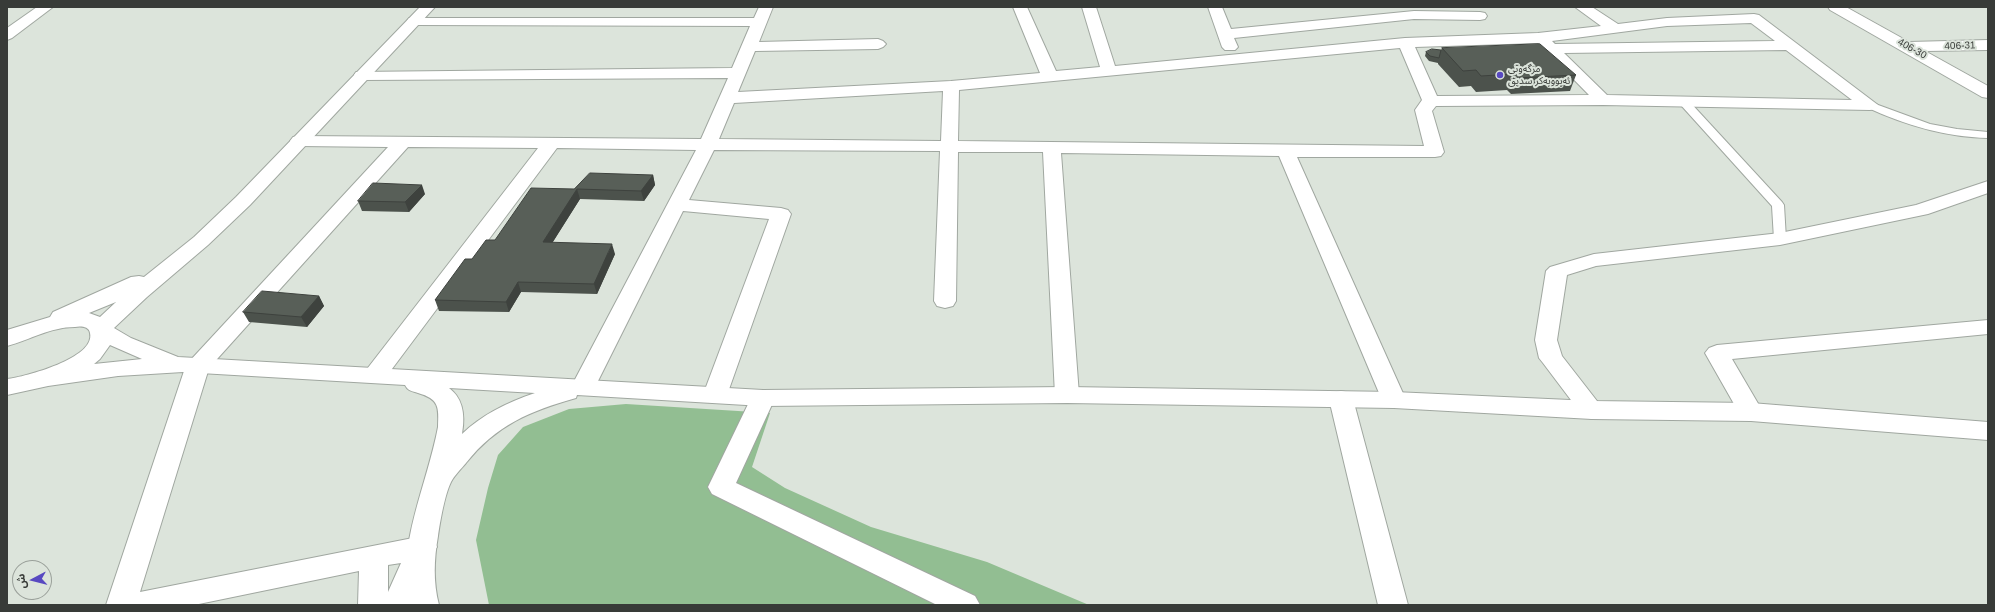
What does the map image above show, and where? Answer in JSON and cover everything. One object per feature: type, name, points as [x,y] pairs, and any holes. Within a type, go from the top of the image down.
[{"type":"main road","points":[[7,35],[46,7]]},
{"type":"main road","points":[[100,328],[139,292],[180,259],[243,201],[428,7]]},
{"type":"main road","points":[[544,22],[555,7]]},
{"type":"main road","points":[[480,431],[524,406],[583,388],[708,144],[766,7]]},
{"type":"main road","points":[[1020,7],[1050,77]]},
{"type":"main road","points":[[1089,7],[1108,72]]},
{"type":"main road","points":[[1215,7],[1235,58]]},
{"type":"main road","points":[[1582,7],[1615,28]]},
{"type":"main road","name":"406-30","points":[[1835,7],[1988,92]]},
{"type":"main road","points":[[1225,34],[1414,15],[1459,17],[1475,12],[1505,39]]},
{"type":"main road","points":[[728,98],[951,86],[1405,43],[1538,38],[1577,32],[1756,13],[1790,46],[1870,105]]},
{"type":"main road","points":[[414,21],[760,22]]},
{"type":"main road","points":[[1577,32],[1596,48]]},
{"type":"main road","points":[[1538,38],[1603,100]]},
{"type":"main road","points":[[1405,43],[1431,101]]},
{"type":"main road","points":[[749,47],[878,44]]},
{"type":"main road","name":"406-31","points":[[1909,47],[1988,45]]},
{"type":"main road","points":[[1551,49],[1790,46]]},
{"type":"main road","points":[[362,75],[738,73]]},
{"type":"main road","points":[[945,301],[951,146],[951,86]]},
{"type":"main road","points":[[299,141],[1052,147],[1286,152],[1333,152],[1340,150],[1434,152],[1423,110],[1431,101],[1603,100],[1870,105]]},
{"type":"main road","points":[[121,605],[190,364],[403,142]]},
{"type":"main road","points":[[381,376],[551,144]]},
{"type":"main road","points":[[1052,147],[1067,395]]},
{"type":"main road","points":[[1286,152],[1394,400]]},
{"type":"main road","points":[[1592,410],[1551,358],[1546,340],[1557,271],[1594,260],[1780,239],[1921,210],[1988,187]]},
{"type":"main road","points":[[677,205],[781,214],[715,395]]},
{"type":"main road","points":[[19,333],[124,290],[180,259]]},
{"type":"main road","points":[[19,333],[61,321],[79,320],[92,323],[123,343],[139,350],[190,364]]},
{"type":"main road","points":[[1751,412],[1717,353],[1988,327]]},
{"type":"main road","points":[[48,378],[73,366],[90,353],[102,337],[100,328]]},
{"type":"main road","points":[[7,387],[28,384],[48,378],[118,368],[190,364],[763,398],[1067,395],[1394,400],[1592,410],[1751,412],[1988,431]]},
{"type":"main road","points":[[381,376],[424,386],[443,395],[449,402],[452,420]]},
{"type":"main road","points":[[424,605],[421,563],[426,524],[452,420],[454,406],[460,395],[469,389],[493,382],[510,389],[510,398],[502,409],[462,451],[437,482]]},
{"type":"main road","points":[[763,398],[721,487],[965,605]]},
{"type":"main road","points":[[1341,399],[1393,605]]},
{"type":"main road","points":[[134,605],[423,547]]},
{"type":"main road","points":[[397,605],[423,547]]},
{"type":"main road","points":[[372,605],[374,557]]},
{"type":"lane","points":[[1683,101],[1778,205],[1780,239]]},
{"type":"lane","points":[[1870,105],[1899,119],[1931,128],[1965,134],[1988,135]]},
{"type":"green space","points":[[626,404],[770,413],[752,467],[785,488],[871,527],[987,562],[1089,605],[489,605],[476,540],[488,488],[498,455],[523,427],[569,409]]},
{"type":"building","points":[[1540,44],[1576,75],[1516,78],[1512,74],[1481,76],[1476,70],[1463,71],[1442,48]]},
{"type":"building","points":[[1432,49],[1441,50],[1439,58],[1430,56],[1426,52]]},
{"type":"building","points":[[590,173],[653,175],[641,191],[577,189],[543,242],[612,244],[594,284],[518,282],[506,302],[435,300],[465,259],[472,259],[486,240],[495,240],[531,188],[574,189]]},
{"type":"building","points":[[373,183],[422,185],[405,202],[358,201]]},
{"type":"building","points":[[262,291],[319,296],[301,317],[243,312]]},
{"type":"place","name":"مزگەوتی ئەبووبەکر سدیق","points":[[1500,75]]}]
